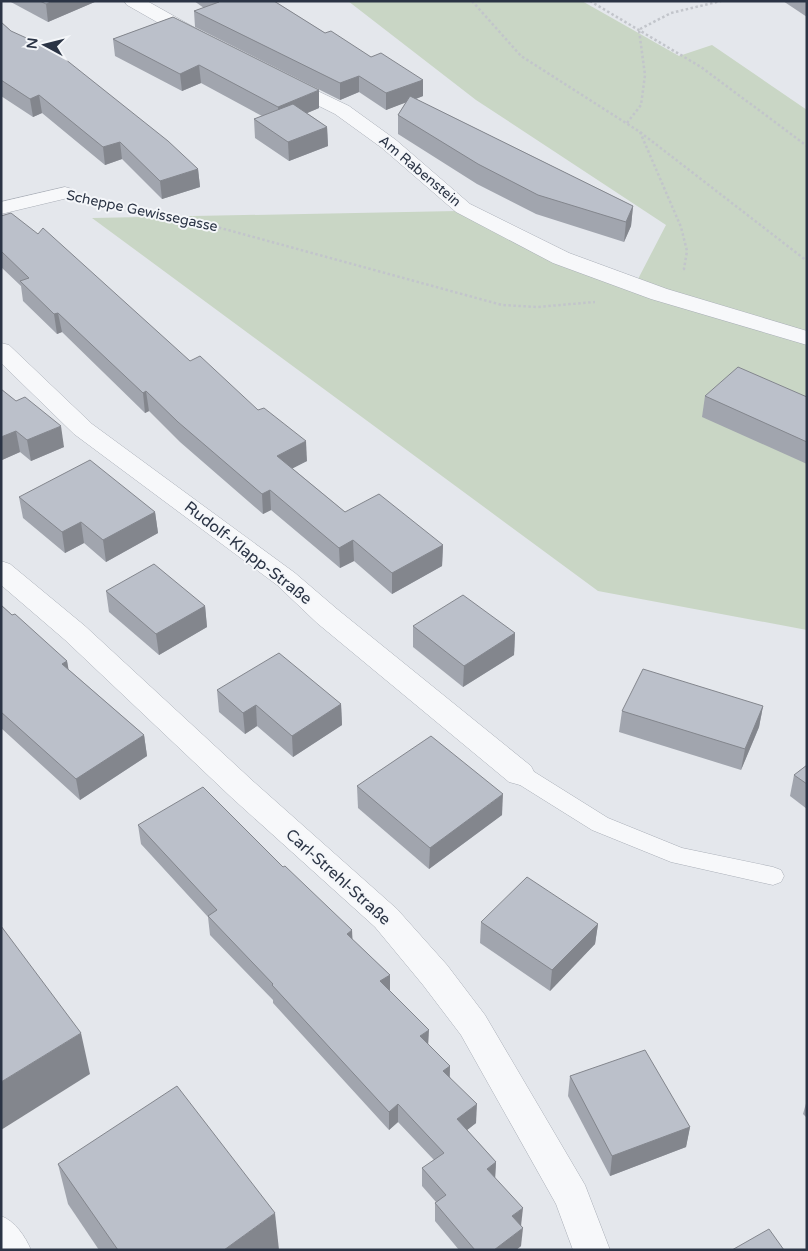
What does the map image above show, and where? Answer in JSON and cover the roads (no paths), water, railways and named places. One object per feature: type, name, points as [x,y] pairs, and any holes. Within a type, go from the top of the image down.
[{"type":"street","points":[[133,1],[217,48]]},
{"type":"street","name":"Am Rabenstein","points":[[268,73],[342,110],[389,144],[463,208],[561,258],[659,294],[807,338]]},
{"type":"street","name":"Scheppe Gewissegasse","points":[[1,208],[65,193]]},
{"type":"street","name":"Rudolf-Klapp-Straße","points":[[1,350],[83,429],[286,579],[327,616],[520,774]]},
{"type":"street","name":"Carl-Strehl-Straße","points":[[1,570],[75,633],[242,790],[386,918],[436,975],[473,1025],[572,1197],[592,1250]]},
{"type":"lane","points":[[520,774],[600,824],[679,856],[773,876]]},
{"type":"lane","points":[[1,1228],[18,1250]]}]
